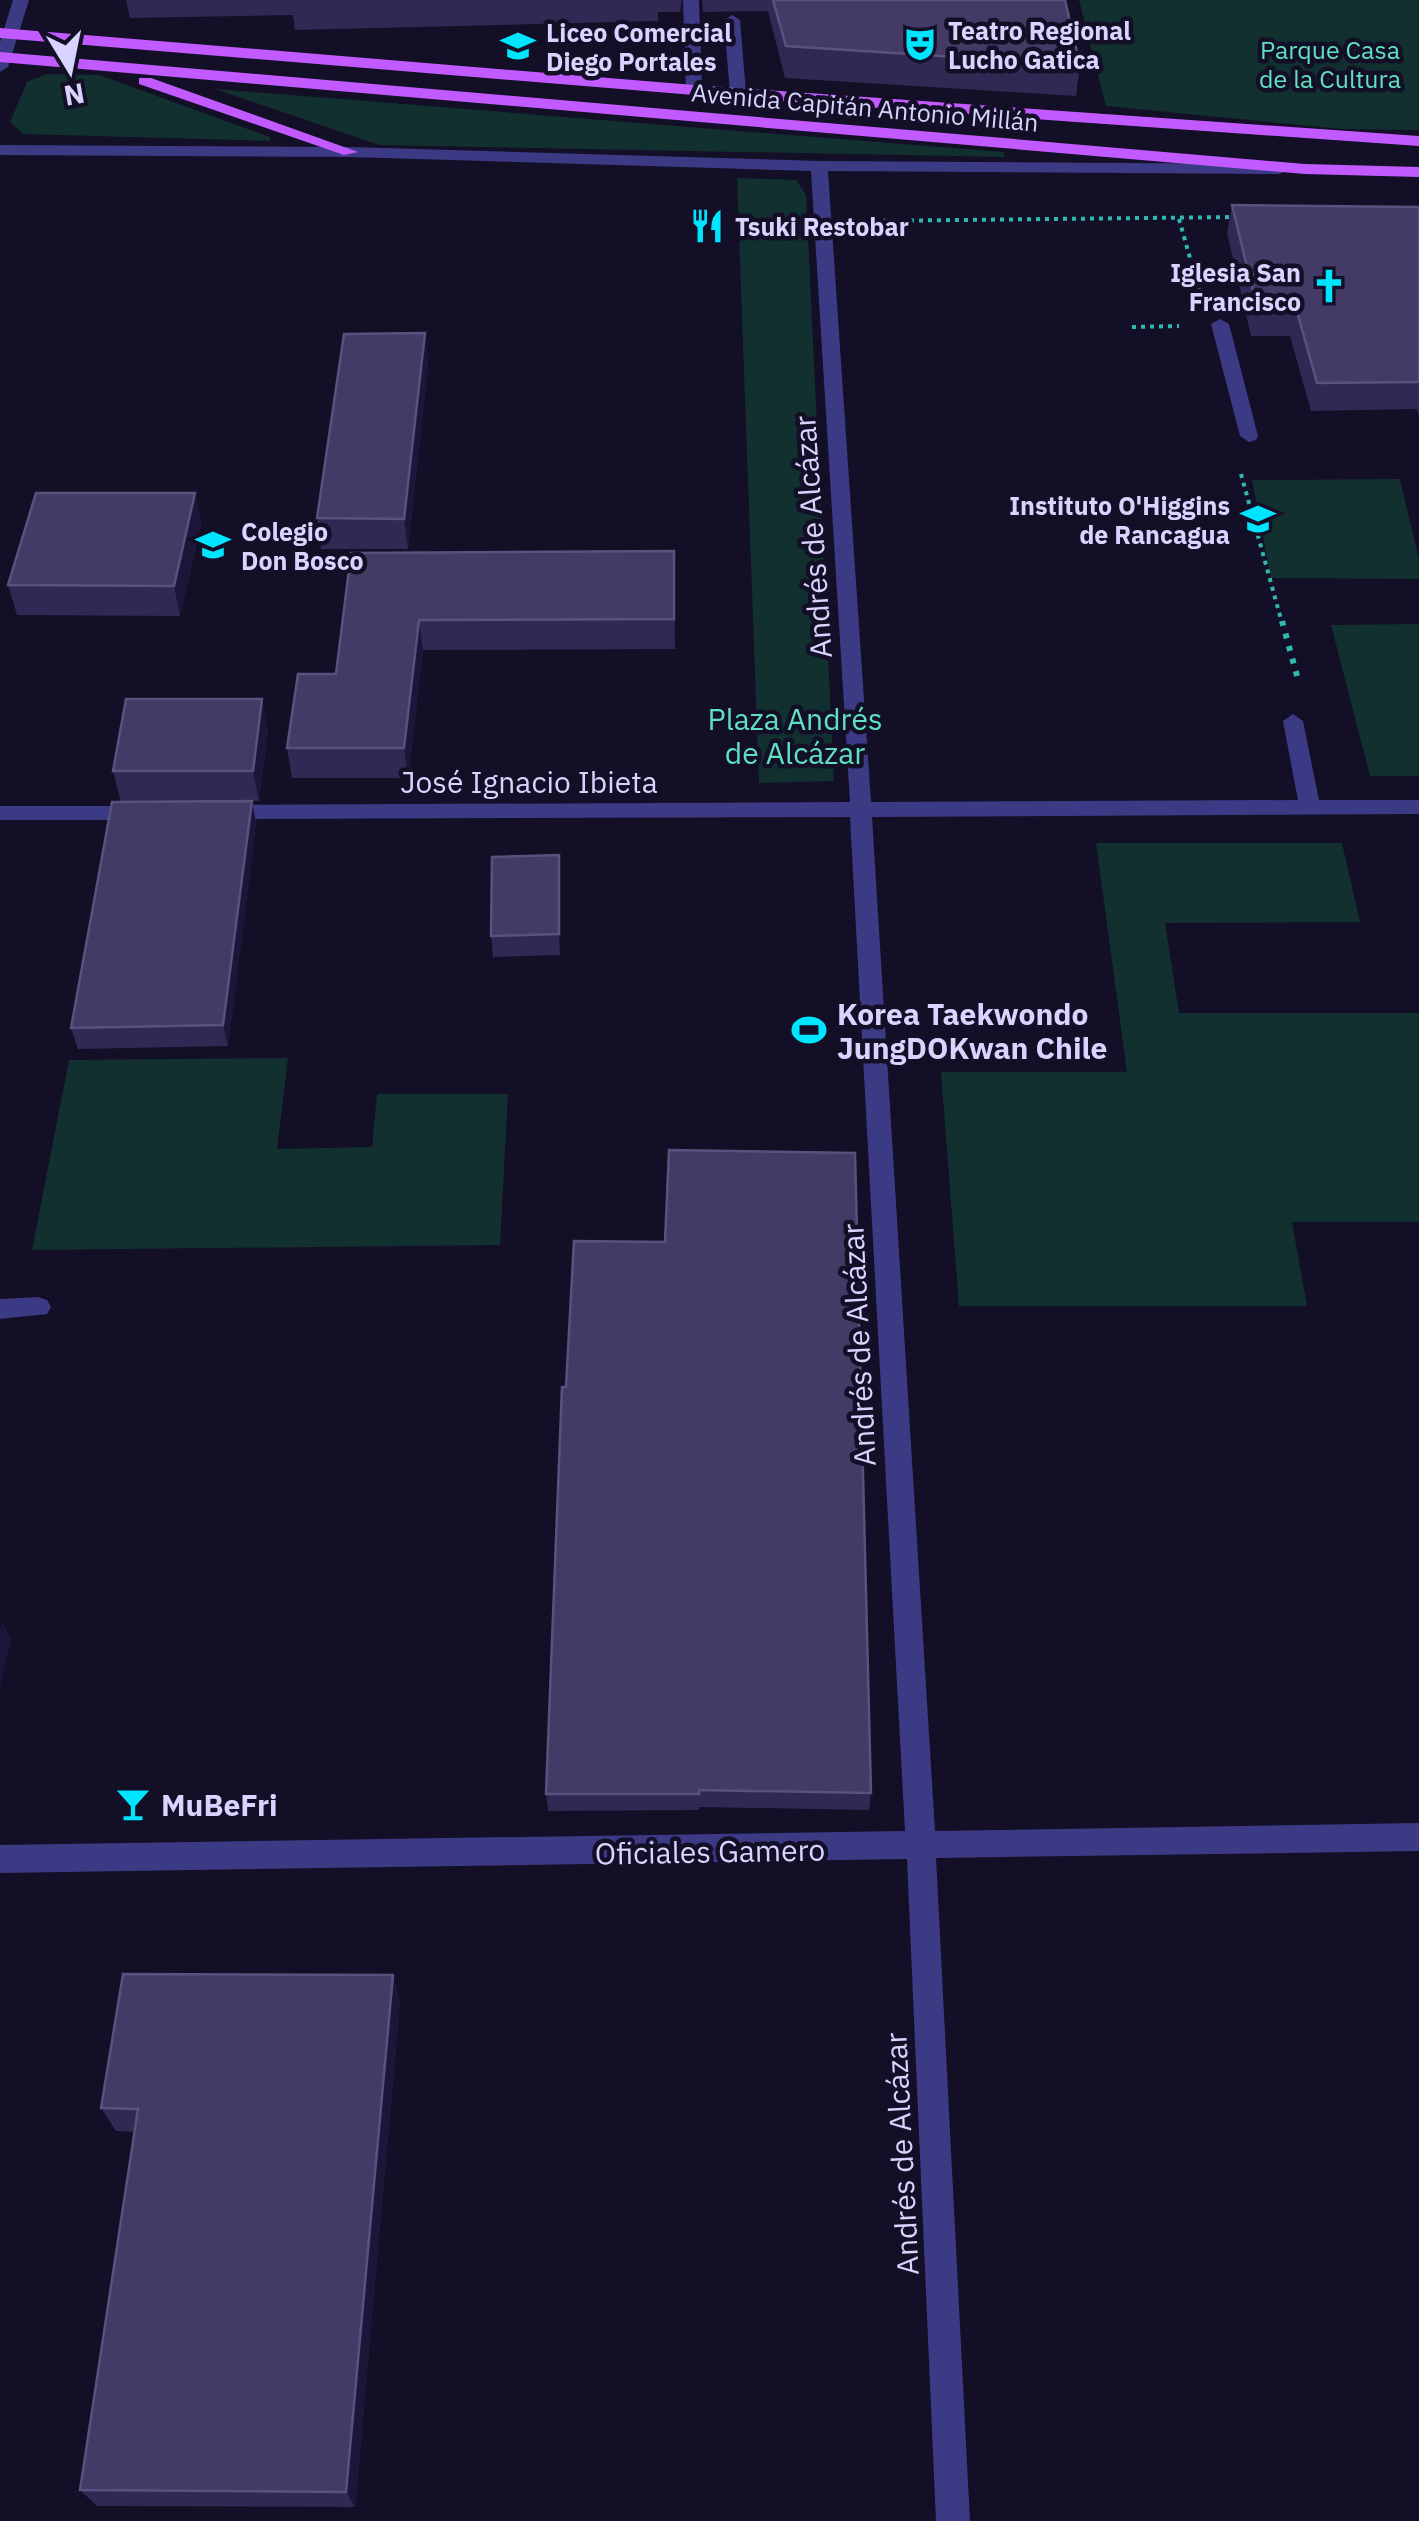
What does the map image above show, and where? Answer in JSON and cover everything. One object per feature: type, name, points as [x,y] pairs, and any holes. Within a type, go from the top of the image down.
[{"type":"main road","name":"Avenida Capitán Antonio Millán","points":[[6,33],[694,90],[1419,141]]},
{"type":"main road","name":"Avenida Capitán Antonio Millán","points":[[1,60],[1304,169],[1419,172]]},
{"type":"main road","points":[[107,68],[350,152]]},
{"type":"street","points":[[1,60],[6,33],[21,0]]},
{"type":"street","points":[[691,0],[694,90]]},
{"type":"street","points":[[732,20],[738,93]]},
{"type":"street","name":"Avenida Capitán Antonio Millán","points":[[0,150],[350,152],[819,166],[1304,169]]},
{"type":"street","name":"Andrés de Alcázar","points":[[819,166],[921,1845],[953,2521]]},
{"type":"street","points":[[1220,324],[1249,436]]},
{"type":"street","points":[[1293,721],[1310,809]]},
{"type":"street","name":"José Ignacio Ibieta","points":[[196,812],[1419,807]]},
{"type":"street","points":[[0,813],[156,813]]},
{"type":"street","points":[[0,1309],[38,1307]]},
{"type":"street","name":"Oficiales Gamero","points":[[0,1859],[1419,1837]]},
{"type":"path","points":[[824,218],[892,223],[1179,220],[1196,215],[1244,218]]},
{"type":"path","points":[[1179,220],[1199,290]]},
{"type":"path","points":[[1132,327],[1190,326]]},
{"type":"path","points":[[1239,462],[1300,685]]},
{"type":"green space","name":"Parque Casa de la Cultura","points":[[1079,0],[1419,0],[1419,130],[1341,129],[1106,106]]},
{"type":"green space","points":[[47,74],[99,75],[270,137],[270,141],[23,134],[10,122],[27,82]]},
{"type":"green space","points":[[215,89],[1003,152],[1005,157],[379,145]]},
{"type":"green space","name":"Plaza Andrés de Alcázar","points":[[737,178],[796,180],[806,195],[834,781],[759,783]]},
{"type":"green space","points":[[1400,479],[1419,560],[1419,579],[1271,578],[1252,480]]},
{"type":"green space","points":[[1419,624],[1419,776],[1370,776],[1331,625]]},
{"type":"green space","points":[[1096,843],[1342,843],[1360,922],[1165,923],[1179,1013],[1419,1013],[1419,1222],[1292,1222],[1307,1306],[959,1306],[941,1072],[1127,1072]]},
{"type":"green space","points":[[288,1058],[277,1149],[372,1147],[377,1094],[508,1094],[500,1245],[32,1250],[69,1060]]},
{"type":"building","name":"Teatro Regional Lucho Gatica","points":[[773,0],[1065,0],[1080,65],[786,46]]},
{"type":"building","name":"Iglesia San Francisco","points":[[1232,205],[1419,207],[1419,382],[1317,383],[1296,308],[1257,308]]},
{"type":"building","points":[[425,333],[404,519],[317,518],[344,334]]},
{"type":"building","points":[[36,493],[195,493],[174,586],[8,585]]},
{"type":"building","points":[[674,551],[674,619],[419,620],[404,748],[287,748],[298,674],[336,674],[351,553]]},
{"type":"building","points":[[126,699],[262,699],[253,771],[113,771]]},
{"type":"building","points":[[252,801],[223,1025],[71,1028],[112,802]]},
{"type":"building","points":[[559,855],[559,934],[491,936],[492,857]]},
{"type":"building","points":[[669,1150],[855,1153],[871,1793],[699,1790],[699,1794],[546,1794],[562,1387],[566,1387],[574,1241],[665,1242]]},
{"type":"building","points":[[123,1974],[393,1975],[346,2492],[80,2490],[138,2109],[101,2108]]},
{"type":"place","name":"Teatro Regional Lucho Gatica","points":[[920,44]]},
{"type":"place","name":"Liceo Comercial Diego Portales","points":[[518,46]]},
{"type":"place","name":"Tsuki Restobar","points":[[707,226]]},
{"type":"place","name":"Iglesia San Francisco","points":[[1329,286]]},
{"type":"place","name":"Instituto O'Higgins de Rancagua","points":[[1258,519]]},
{"type":"place","name":"Colegio Don Bosco","points":[[213,545]]},
{"type":"place","name":"Korea Taekwondo JungDOKwan Chile","points":[[809,1030]]},
{"type":"place","name":"MuBeFri","points":[[133,1804]]}]
